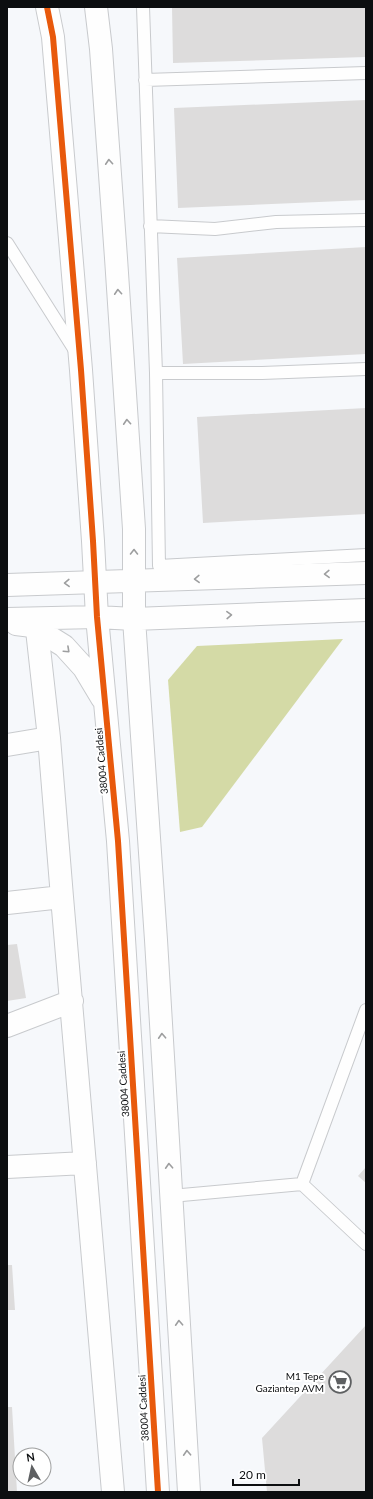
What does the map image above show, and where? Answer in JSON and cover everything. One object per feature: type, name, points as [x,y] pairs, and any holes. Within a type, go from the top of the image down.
[{"type":"street","name":"38004 Caddesi","points":[[47,7],[53,37],[80,359],[97,617],[118,841],[158,1492]]},
{"type":"street","points":[[96,7],[101,49],[134,529],[134,619],[189,1492]]},
{"type":"street","points":[[7,585],[366,573]]},
{"type":"street","points":[[7,619],[97,617],[134,619],[366,610]]},
{"type":"street","points":[[7,623],[32,626],[64,646],[84,668],[106,705]]},
{"type":"street","points":[[37,630],[49,738],[114,1492]]},
{"type":"street","points":[[7,745],[49,738]]},
{"type":"street","points":[[7,903],[62,897]]},
{"type":"street","points":[[7,1026],[72,1001]]},
{"type":"street","points":[[7,1167],[85,1163]]},
{"type":"street","points":[[140,1195],[171,1196]]},
{"type":"lane","points":[[143,7],[156,373],[159,566],[366,555]]},
{"type":"lane","points":[[145,80],[366,73]]},
{"type":"lane","points":[[150,226],[215,229],[276,222],[366,220]]},
{"type":"lane","points":[[7,243],[80,359]]},
{"type":"lane","points":[[156,373],[262,373],[366,369]]},
{"type":"lane","points":[[302,1184],[366,1010]]},
{"type":"lane","points":[[171,1196],[302,1184],[366,1244]]},
{"type":"green space","points":[[343,639],[202,827],[180,832],[168,680],[197,646]]},
{"type":"building","points":[[172,7],[366,7],[366,57],[173,63]]},
{"type":"building","points":[[366,100],[366,200],[178,208],[174,108]]},
{"type":"building","points":[[366,247],[366,354],[183,364],[177,258]]},
{"type":"building","points":[[366,408],[366,514],[203,523],[197,417]]},
{"type":"building","points":[[17,944],[26,998],[7,1001],[7,945]]},
{"type":"building","points":[[366,1167],[366,1183],[358,1176]]},
{"type":"building","points":[[7,1265],[12,1265],[15,1310],[7,1310]]},
{"type":"building","name":"M1 Tepe Gaziantep AVM","points":[[366,1325],[366,1492],[267,1492],[262,1438]]},
{"type":"building","points":[[7,1407],[12,1407],[14,1447],[12,1447],[12,1487],[17,1487],[17,1492],[7,1492]]},
{"type":"cycle path","points":[[47,7],[53,37],[81,370],[97,617],[118,841],[158,1492]]},
{"type":"place","name":"M1 Tepe Gaziantep AVM","points":[[340,1382]]}]
